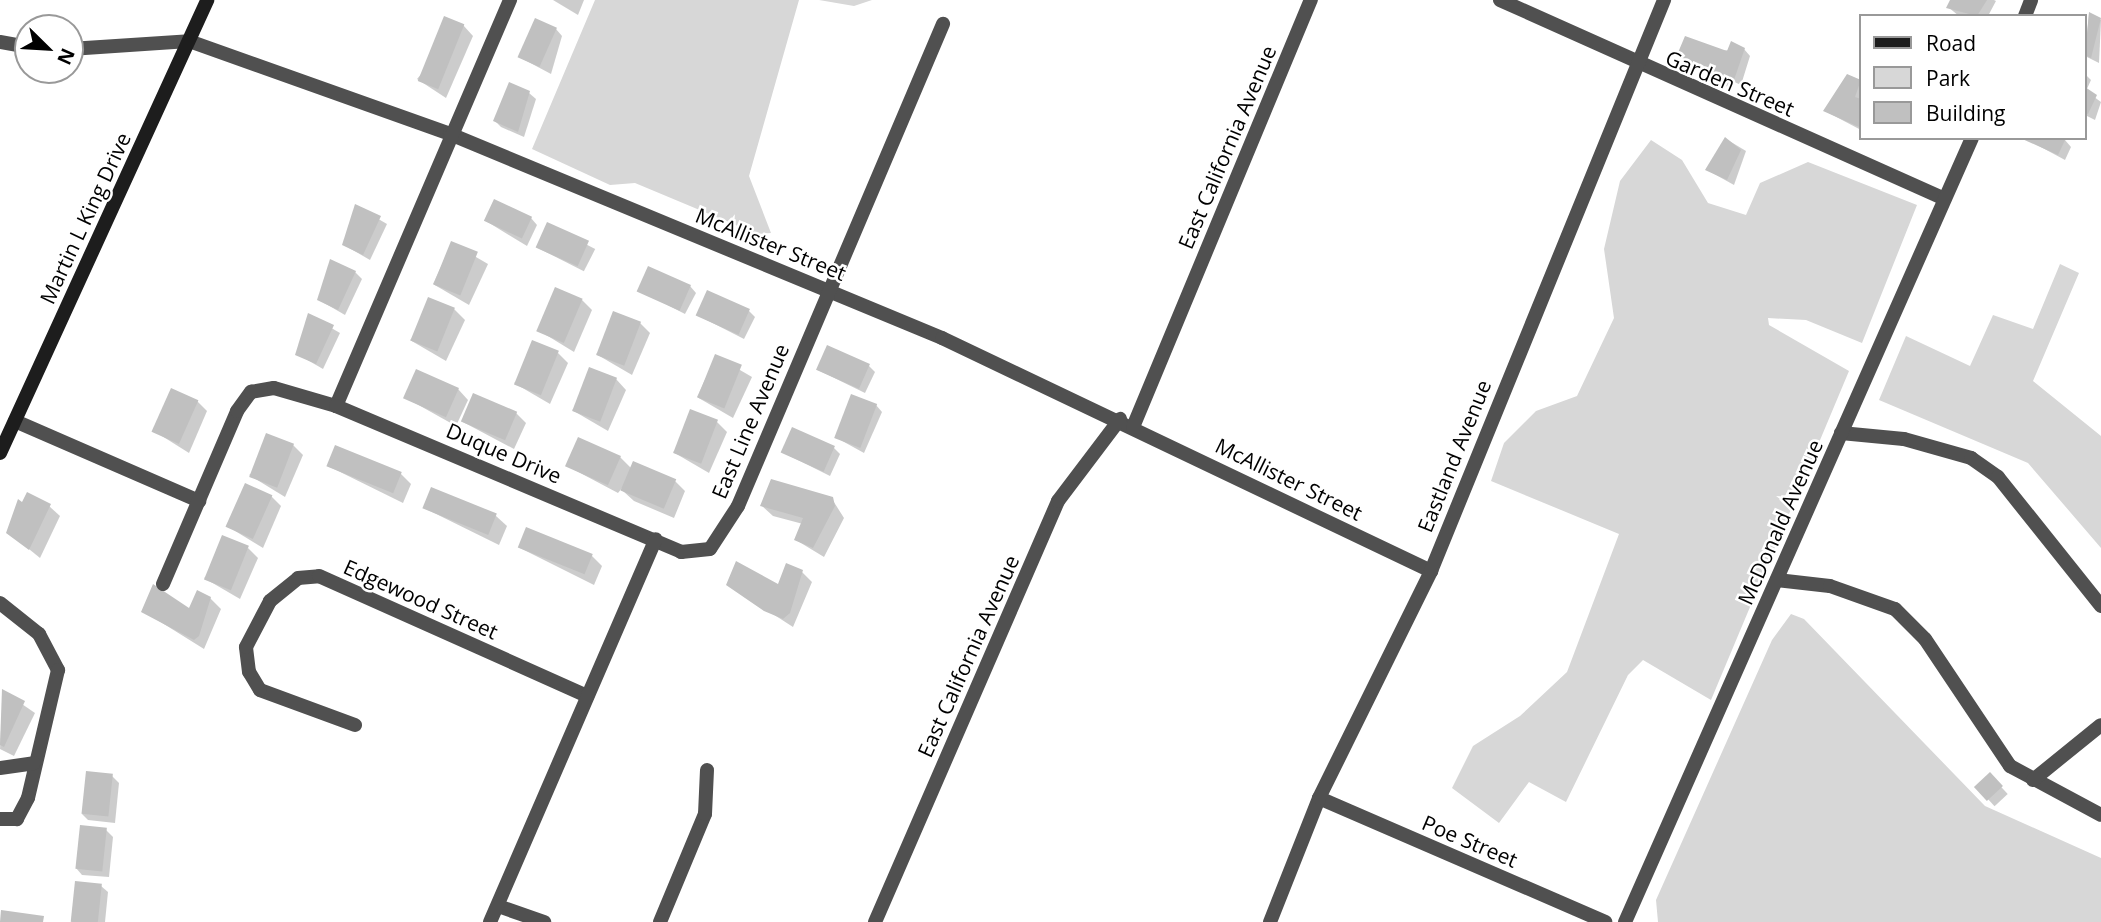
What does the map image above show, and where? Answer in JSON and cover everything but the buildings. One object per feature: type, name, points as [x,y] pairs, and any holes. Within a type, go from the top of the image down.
[{"type":"main road","name":"Martin L King Drive","points":[[0,453],[207,0]]},
{"type":"street","points":[[336,406],[450,134],[510,0]]},
{"type":"street","name":"East California Avenue","points":[[1133,427],[1311,0]]},
{"type":"street","name":"Garden Street","points":[[1500,0],[1635,65],[1945,199]]},
{"type":"street","name":"Eastland Avenue","points":[[1270,922],[1319,798],[1431,571],[1635,65],[1664,0]]},
{"type":"street","name":"East Line Avenue","points":[[656,539],[681,552],[710,549],[738,506],[943,24]]},
{"type":"street","name":"McAllister Street","points":[[84,48],[188,41],[450,134],[828,290],[1120,419],[1431,571]]},
{"type":"street","name":"McDonald Avenue","points":[[1625,922],[1971,140]]},
{"type":"street","name":"Duque Drive","points":[[163,584],[199,500],[251,392],[274,388],[336,406],[656,539]]},
{"type":"street","name":"East California Avenue","points":[[875,922],[1058,501],[1120,419]]},
{"type":"street","points":[[15,421],[199,500]]},
{"type":"street","points":[[1841,433],[1904,439],[1971,458],[1998,477],[2101,606]]},
{"type":"street","points":[[490,922],[656,539]]},
{"type":"street","name":"Edgewood Street","points":[[355,725],[260,690],[249,672],[246,647],[270,601],[298,578],[318,576],[587,696]]},
{"type":"street","points":[[1777,580],[1830,586],[1895,609],[1925,639],[2010,766],[2101,815]]},
{"type":"street","points":[[0,603],[39,634],[58,670],[34,764],[16,819],[0,819]]},
{"type":"street","points":[[2033,780],[2101,725]]},
{"type":"street","points":[[0,768],[34,764]]},
{"type":"street","points":[[660,922],[705,814],[707,770]]},
{"type":"street","name":"Poe Street","points":[[1319,798],[1605,922]]},
{"type":"street","points":[[498,906],[544,922]]},
{"type":"green space","points":[[595,0],[799,0],[749,176],[771,233],[757,234],[635,183],[610,185],[532,149]]},
{"type":"green space","points":[[819,0],[872,0],[854,6]]},
{"type":"green space","points":[[1651,140],[1682,160],[1708,203],[1746,215],[1760,183],[1808,162],[1917,205],[1862,343],[1806,320],[1768,318],[1769,325],[1849,371],[1711,700],[1643,660],[1628,675],[1566,802],[1529,782],[1499,823],[1452,788],[1473,746],[1520,716],[1567,672],[1619,534],[1491,481],[1504,443],[1536,411],[1577,396],[1614,318],[1604,249],[1620,181]]},
{"type":"green space","points":[[2060,264],[2079,273],[2033,381],[2101,436],[2101,548],[2028,463],[1879,400],[1906,336],[1970,366],[1993,315],[2033,329]]},
{"type":"green space","points":[[1791,614],[1804,619],[1985,806],[2101,858],[2101,922],[1658,922],[1656,900],[1772,640]]}]
